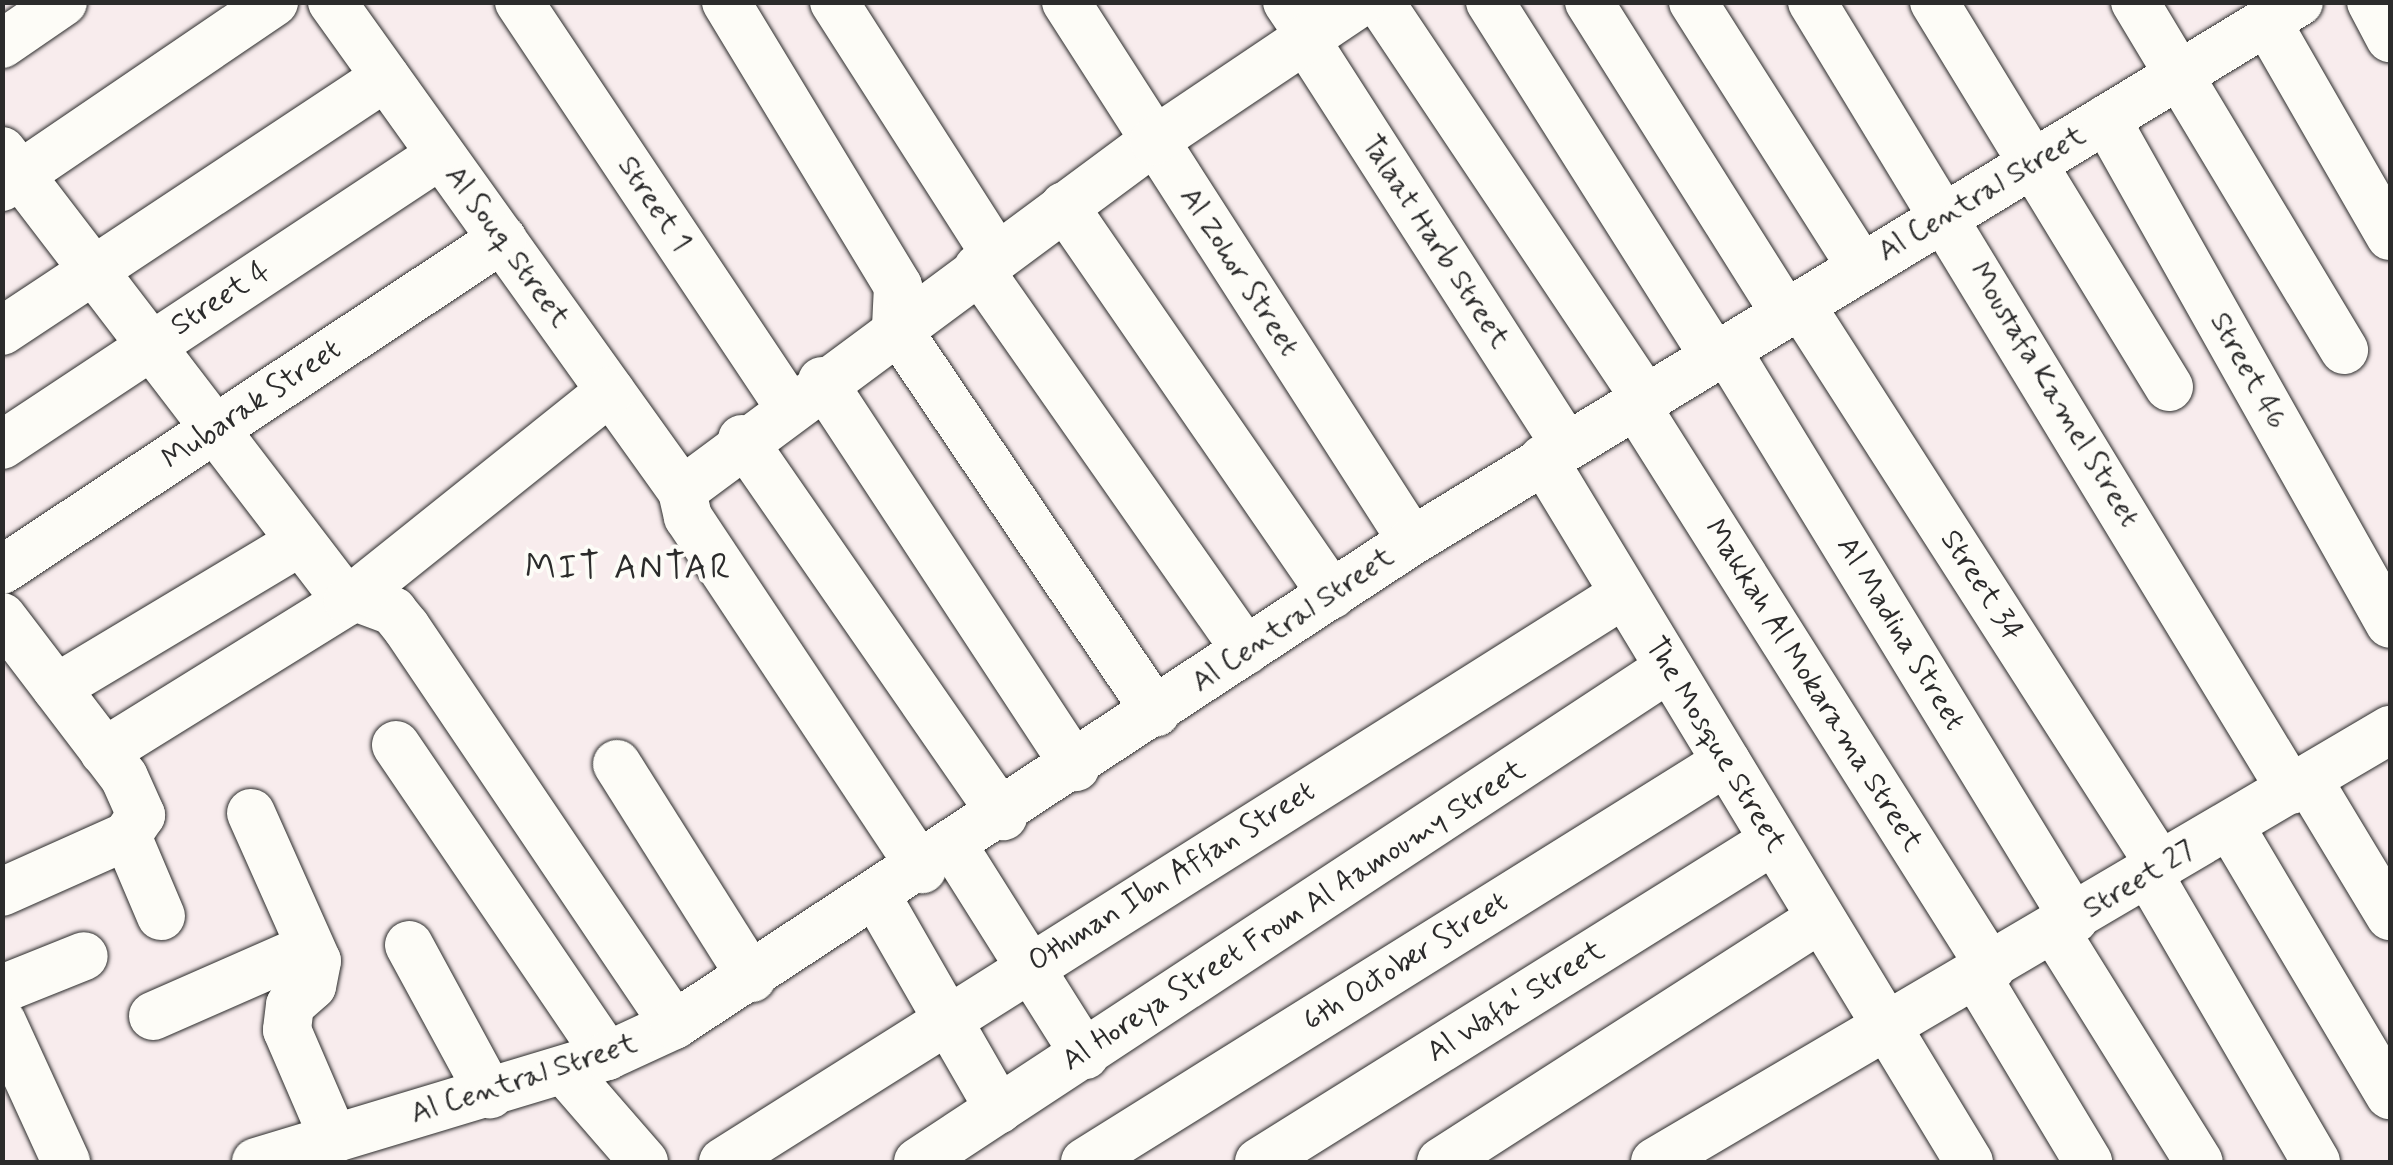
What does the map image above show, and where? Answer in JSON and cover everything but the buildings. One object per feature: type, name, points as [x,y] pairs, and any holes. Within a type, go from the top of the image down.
[{"type":"street","points":[[2,44],[63,2]]},
{"type":"street","points":[[274,2],[9,171],[152,344],[348,601],[392,611],[406,628],[674,1024]]},
{"type":"street","name":"Al Souq Street","points":[[332,2],[682,491],[688,517],[938,858],[1028,966],[1085,1055]]},
{"type":"street","name":"Street 1","points":[[519,2],[1076,767]]},
{"type":"street","points":[[726,2],[898,286],[896,327],[1156,713]]},
{"type":"street","points":[[834,2],[987,262],[1246,651]]},
{"type":"street","name":"Al Zohor Street","points":[[1066,2],[1412,540]]},
{"type":"street","points":[[682,491],[742,439],[1154,141],[1301,26],[1360,2]]},
{"type":"street","name":"Makkah Al Mokarama Street","points":[[1380,2],[1640,401],[1984,972],[2088,1162]]},
{"type":"street","name":"Al Madina Street","points":[[1490,2],[1720,352],[2064,925],[2199,1162]]},
{"type":"street","name":"Street 34","points":[[1589,2],[1793,309],[2155,871],[2316,1162]]},
{"type":"street","points":[[1693,2],[1861,267]]},
{"type":"street","name":"Moustafa Kamel Street","points":[[1812,2],[2300,785],[2390,916]]},
{"type":"street","points":[[1934,2],[2169,387]]},
{"type":"street","points":[[2135,2],[2344,350]]},
{"type":"street","points":[[2371,2],[2390,38]]},
{"type":"street","points":[[2283,12],[2390,236]]},
{"type":"street","name":"Al Central Street","points":[[262,1162],[585,1063],[674,1024],[1003,816],[1412,540],[2283,12]]},
{"type":"street","name":"Talaat Harb Street","points":[[1301,26],[1554,452]]},
{"type":"street","points":[[2,332],[386,77]]},
{"type":"street","name":"Street 46","points":[[2106,119],[2390,624]]},
{"type":"street","name":"Street 4","points":[[2,444],[440,155]]},
{"type":"street","points":[[1064,206],[1332,594]]},
{"type":"street","name":"Mubarak Street","points":[[2,570],[502,240]]},
{"type":"street","points":[[104,752],[348,601],[610,391]]},
{"type":"street","points":[[742,439],[1003,816]]},
{"type":"street","name":"The Mosque Street","points":[[1554,452],[1624,594],[1968,1162]]},
{"type":"street","points":[[31,676],[300,542]]},
{"type":"street","name":"Othman Ibn Affan Street","points":[[723,1162],[1028,966],[1624,594]]},
{"type":"street","points":[[2,617],[31,676],[104,752],[141,815],[126,836],[2,892]]},
{"type":"street","name":"Al Horeya Street From Al Aamoumy Street","points":[[918,1162],[1669,668]]},
{"type":"street","name":"Street 27","points":[[1655,1162],[1888,1030],[2390,730]]},
{"type":"street","points":[[396,746],[585,1063],[636,1160]]},
{"type":"street","name":"6th October Street","points":[[1086,1162],[1726,762]]},
{"type":"street","points":[[617,764],[752,978]]},
{"type":"street","points":[[250,813],[310,947],[318,974],[290,1005],[287,1030],[334,1139]]},
{"type":"street","points":[[2230,826],[2390,1095]]},
{"type":"street","points":[[126,836],[161,916]]},
{"type":"street","name":"Al Wafa' Street","points":[[1259,1162],[1773,841]]},
{"type":"street","points":[[877,898],[999,1109]]},
{"type":"street","points":[[1441,1162],[1820,919]]},
{"type":"street","points":[[409,944],[490,1094]]},
{"type":"street","points":[[153,1016],[310,947]]},
{"type":"street","points":[[2,989],[84,956]]},
{"type":"street","points":[[2,1022],[66,1162]]},
{"type":"district","name":"MIT ANTAR","points":[[629,568]]}]
